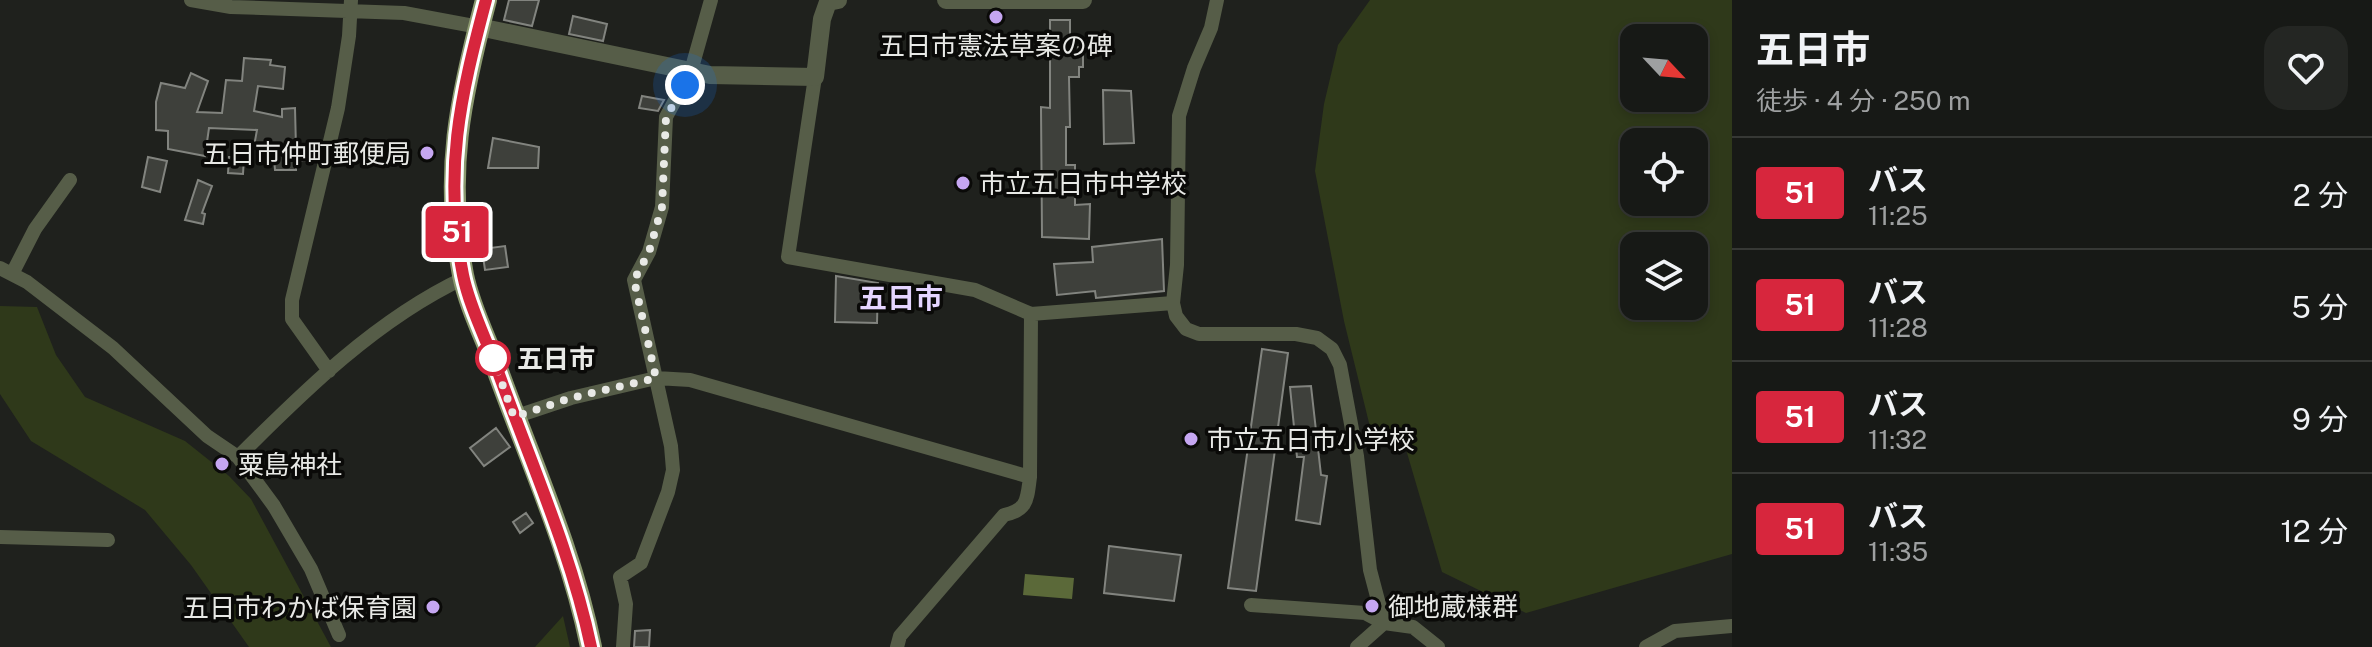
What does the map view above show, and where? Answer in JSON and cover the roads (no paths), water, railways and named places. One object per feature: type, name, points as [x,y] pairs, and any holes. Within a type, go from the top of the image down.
[{"type":"main road","points":[[486,0],[466,73],[455,143],[456,230],[464,278],[580,600],[591,647]]},
{"type":"street","points":[[191,0],[231,7],[351,6],[479,27],[710,75],[815,77]]},
{"type":"street","points":[[623,647],[626,604],[620,577],[641,563],[668,492],[673,470],[671,446],[634,280],[649,252],[662,207],[666,117],[691,71],[711,0]]},
{"type":"street","points":[[838,0],[828,2],[822,19],[788,257],[975,290],[1031,314],[1173,303]]},
{"type":"street","points":[[946,0],[1096,0]]},
{"type":"street","points":[[1217,0],[1211,28],[1179,116],[1178,250],[1173,303],[1176,316],[1186,329],[1199,334],[1296,334],[1317,338],[1332,349],[1340,365],[1357,456],[1370,570],[1384,623]]},
{"type":"street","points":[[329,371],[292,319],[292,300],[338,108],[351,6]]},
{"type":"street","points":[[70,180],[6,271],[27,282],[113,348],[207,436],[238,457],[274,506],[311,569],[339,635]]},
{"type":"street","points":[[238,457],[301,394],[406,309],[464,278]]},
{"type":"street","points":[[897,647],[900,636],[1004,515],[1017,512],[1026,502],[1030,477],[1031,314]]},
{"type":"street","points":[[514,417],[571,398],[656,378],[690,380],[1030,477]]},
{"type":"street","points":[[0,537],[108,540]]},
{"type":"street","points":[[1251,605],[1365,613],[1384,623],[1413,627],[1438,647]]},
{"type":"street","points":[[1357,647],[1384,623]]},
{"type":"street","points":[[1646,647],[1675,631],[1732,626]]},
{"type":"place","name":"五日市憲法草案の碑","points":[[996,17]]},
{"type":"place","name":"五日市仲町郵便局","points":[[427,153]]},
{"type":"place","name":"市立五日市中学校","points":[[963,183]]},
{"type":"place","name":"五日市","points":[[493,358]]},
{"type":"place","name":"市立五日市小学校","points":[[1191,439]]},
{"type":"place","name":"粟島神社","points":[[222,464]]},
{"type":"place","name":"御地蔵様群","points":[[1372,606]]},
{"type":"place","name":"五日市わかば保育園","points":[[433,607]]},
{"type":"district","name":"五日市","points":[[901,297]]}]
